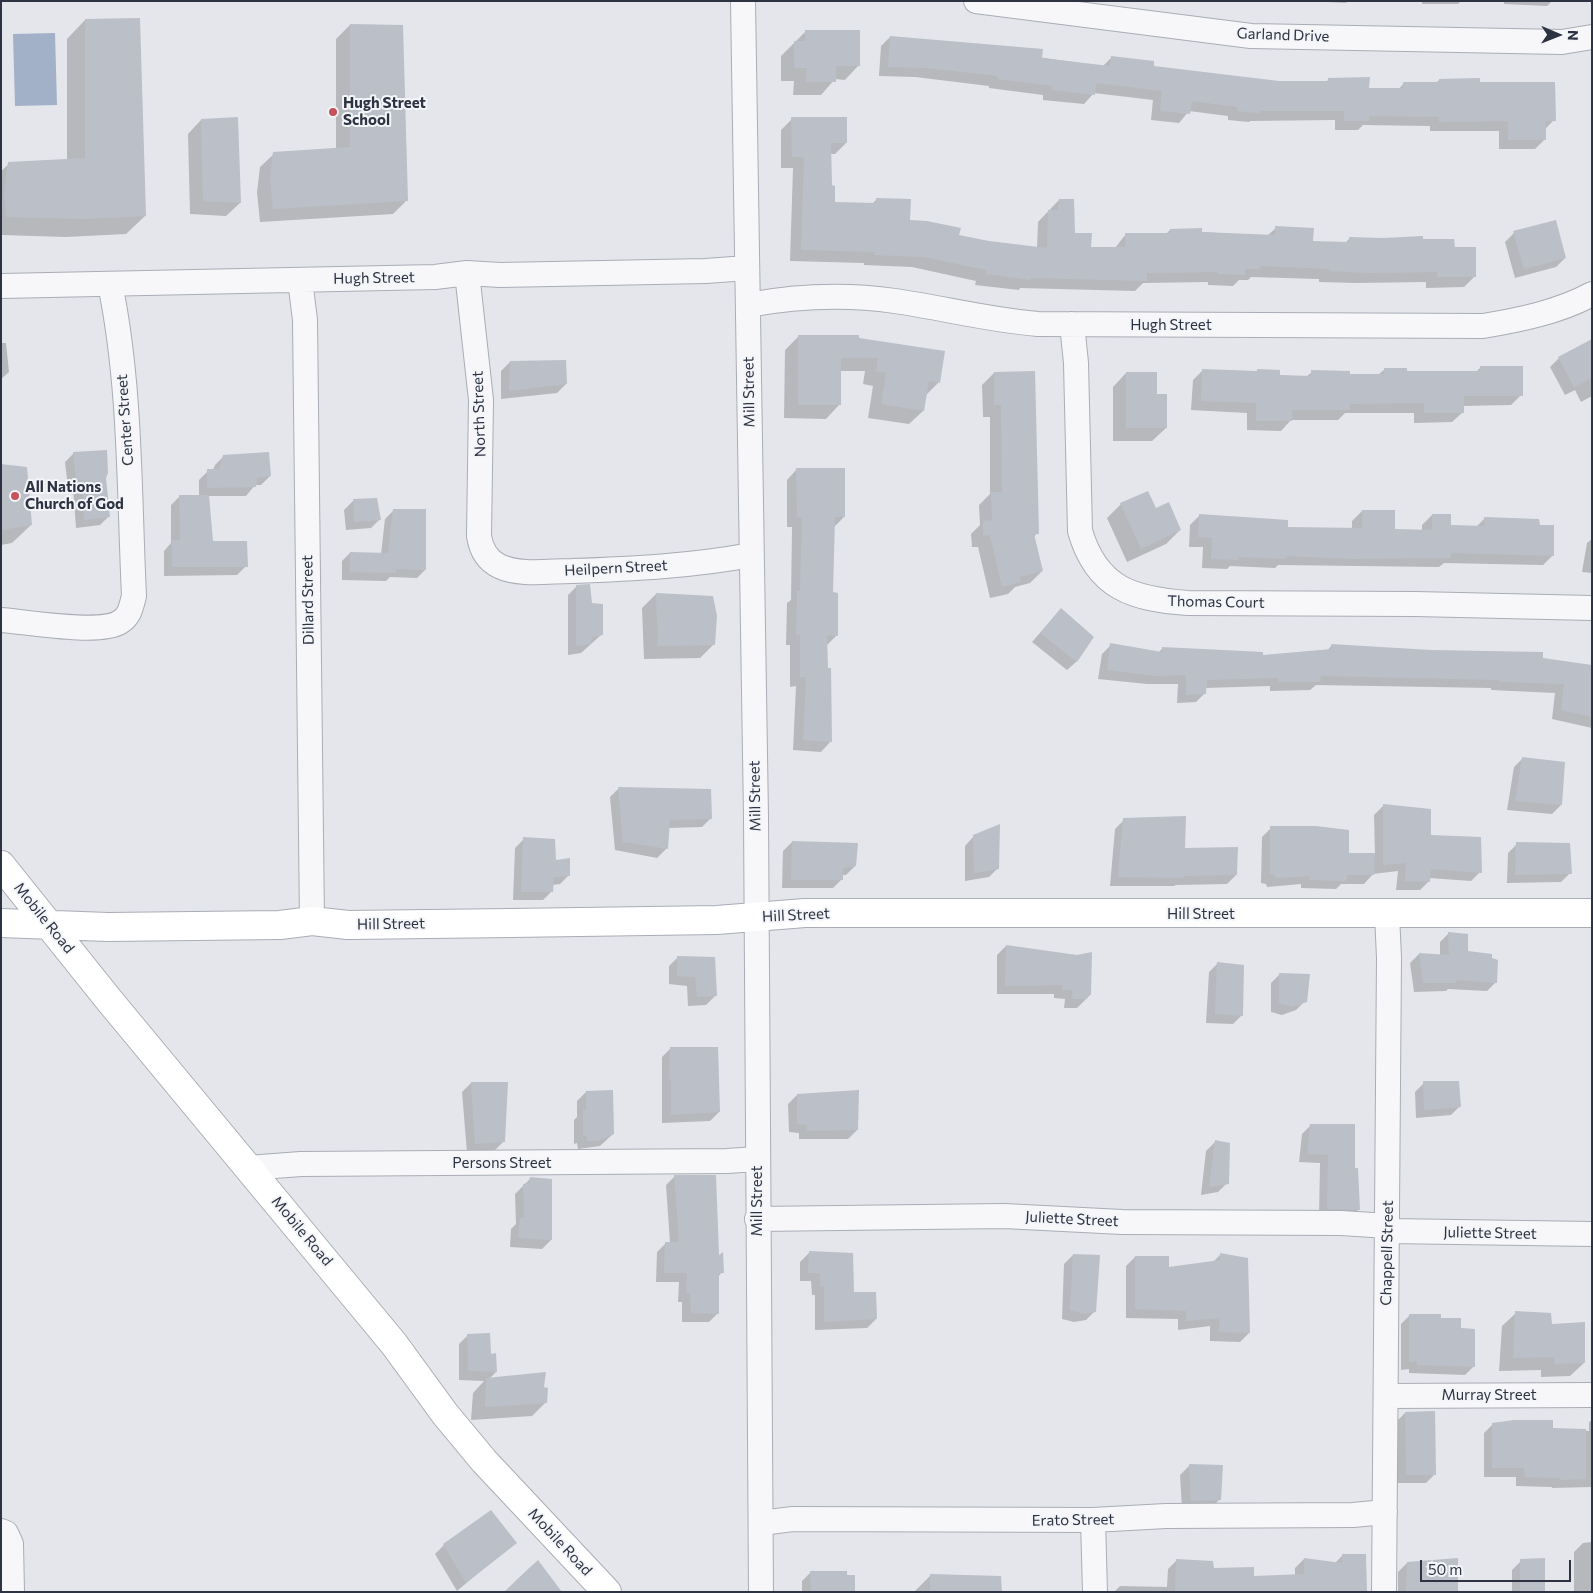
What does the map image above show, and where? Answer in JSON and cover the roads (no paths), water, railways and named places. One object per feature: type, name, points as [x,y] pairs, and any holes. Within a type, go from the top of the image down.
[{"type":"street","name":"Mill Street","points":[[743,1],[756,917],[761,1592]]},
{"type":"street","name":"Garland Drive","points":[[976,1],[1251,36],[1562,42],[1592,37]]},
{"type":"street","name":"Hugh Street","points":[[1,286],[435,278],[467,273],[500,276],[706,271],[747,268]]},
{"type":"street","name":"North Street","points":[[467,273],[480,385],[479,536],[480,545],[485,555]]},
{"type":"street","name":"Dillard Street","points":[[300,280],[305,320],[312,921]]},
{"type":"street","name":"Center Street","points":[[1,620],[83,627],[110,626],[128,616],[134,596],[128,450],[118,322],[110,284]]},
{"type":"street","name":"Hugh Street","points":[[748,304],[789,297],[855,296],[896,301],[998,321],[1072,324],[1483,326],[1519,320],[1592,294]]},
{"type":"street","name":"Thomas Court","points":[[1072,324],[1076,363],[1080,531],[1085,546],[1097,566],[1122,589],[1154,600],[1188,603],[1414,604],[1592,608]]},
{"type":"street","name":"Heilpern Street","points":[[485,555],[500,566],[516,570],[545,572],[712,562],[751,555]]},
{"type":"street","name":"Mobile Road","points":[[1,865],[247,1168],[296,1223],[388,1336],[445,1414],[484,1461],[607,1592]]},
{"type":"street","name":"Hill Street","points":[[1,923],[108,928],[261,925],[312,921],[348,924],[717,920],[805,913],[1592,913]]},
{"type":"street","name":"Chappell Street","points":[[1384,1592],[1388,1229],[1389,958],[1387,914]]},
{"type":"street","name":"Persons Street","points":[[247,1168],[301,1164],[727,1161],[757,1159]]},
{"type":"street","name":"Juliette Street","points":[[757,1219],[1004,1216],[1122,1222],[1341,1223],[1388,1229],[1592,1234]]},
{"type":"street","name":"Murray Street","points":[[1386,1396],[1592,1395]]},
{"type":"street","name":"Erato Street","points":[[761,1524],[794,1520],[836,1519],[1093,1520],[1166,1516],[1354,1515],[1385,1512]]},
{"type":"street","points":[[1093,1520],[1095,1592]]},
{"type":"street","points":[[4,1532],[11,1544],[12,1592]]},
{"type":"water","points":[[55,33],[57,105],[15,106],[13,34]]},
{"type":"place","name":"Hugh Street School","points":[[333,112]]},
{"type":"place","name":"All Nations Church of God","points":[[15,496]]}]
